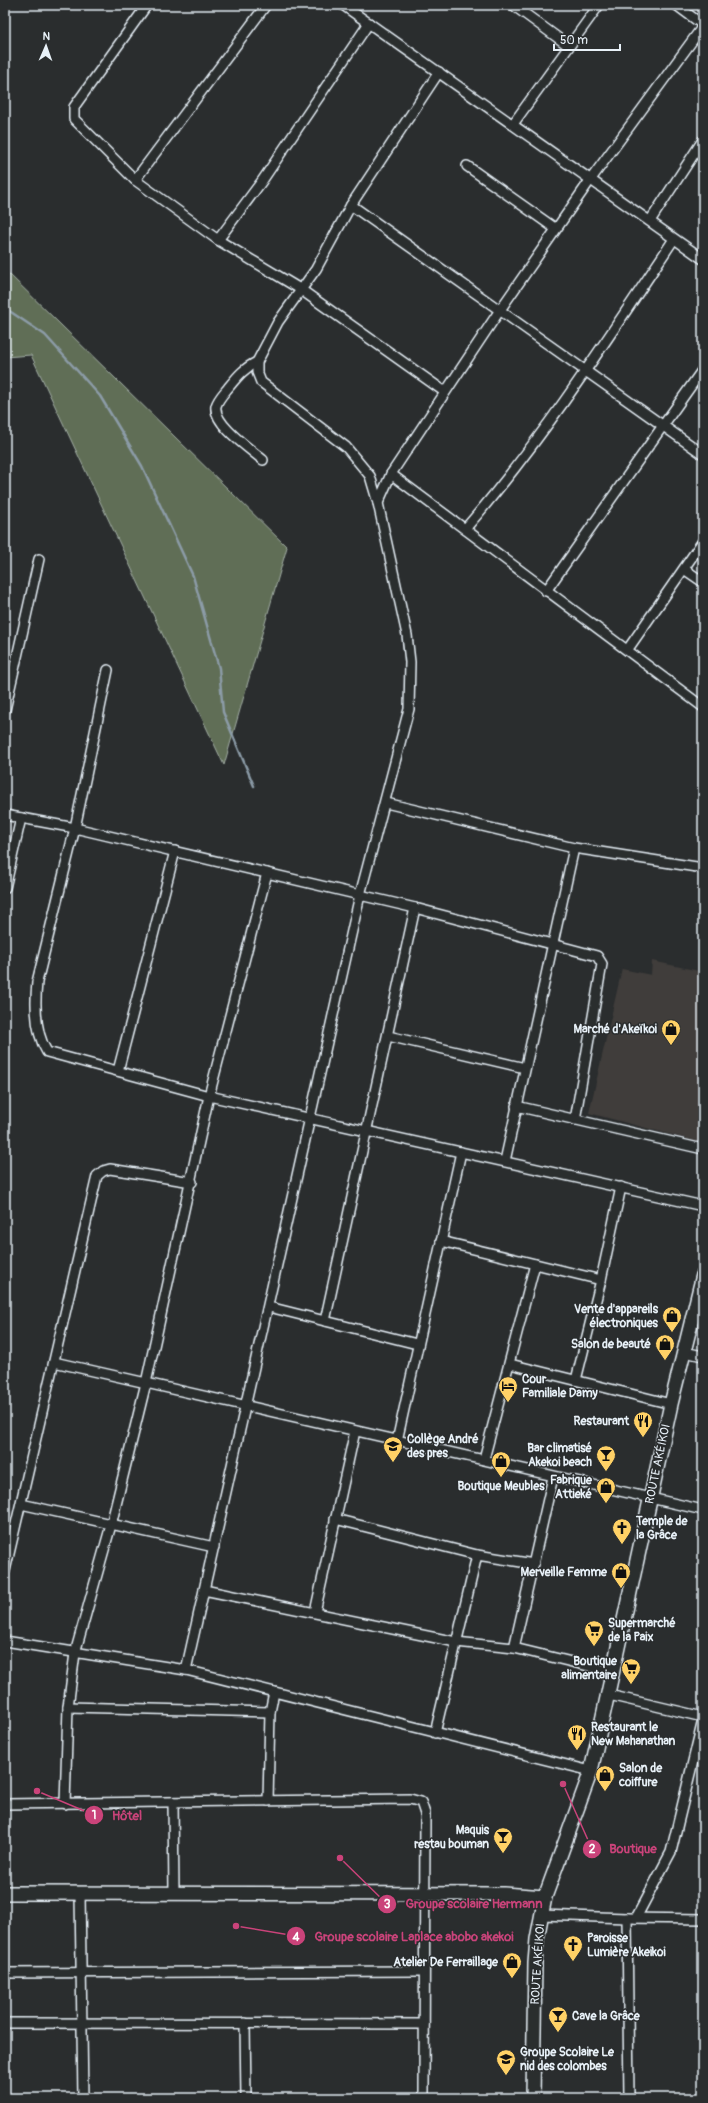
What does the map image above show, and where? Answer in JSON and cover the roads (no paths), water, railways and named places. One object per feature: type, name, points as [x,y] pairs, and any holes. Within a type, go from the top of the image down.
[{"type":"street","points":[[147,5],[74,107],[74,119],[135,180],[218,240],[300,289],[445,392]]},
{"type":"street","points":[[135,180],[266,5]]},
{"type":"street","points":[[344,5],[703,259]]},
{"type":"street","points":[[513,5],[569,46]]},
{"type":"street","points":[[513,124],[599,5]]},
{"type":"street","points":[[378,503],[390,474],[500,310],[591,179],[703,26],[676,5]]},
{"type":"street","points":[[218,240],[262,181],[369,23]]},
{"type":"street","points":[[186,1670],[247,1405],[360,896],[386,803],[409,709],[410,662],[407,635],[378,503],[370,476],[346,447],[261,382],[257,372],[257,362],[278,322],[300,289],[316,269],[351,205],[439,72]]},
{"type":"street","points":[[650,221],[703,140]]},
{"type":"street","points":[[467,166],[556,229]]},
{"type":"street","points":[[351,205],[703,454]]},
{"type":"street","points":[[465,529],[506,482],[586,371],[674,238]]},
{"type":"street","points":[[257,362],[245,368],[221,397],[216,405],[216,412],[224,427],[263,460]]},
{"type":"street","points":[[546,591],[703,369]]},
{"type":"street","points":[[390,474],[546,591],[628,649],[703,707]]},
{"type":"street","points":[[628,649],[703,541]]},
{"type":"street","points":[[5,710],[39,559]]},
{"type":"street","points":[[684,569],[703,582]]},
{"type":"street","points":[[108,670],[75,828],[38,982],[36,997],[41,1037],[46,1052],[209,1096],[311,1117],[703,1206]]},
{"type":"street","points":[[386,803],[574,848],[703,868]]},
{"type":"street","points":[[5,815],[75,828],[415,908],[597,956],[602,964],[575,1120]]},
{"type":"street","points":[[5,888],[21,818]]},
{"type":"street","points":[[505,1161],[524,1068],[574,848]]},
{"type":"street","points":[[118,1071],[175,852]]},
{"type":"street","points":[[65,1804],[68,1707],[75,1653],[112,1525],[192,1182],[209,1096],[267,873]]},
{"type":"street","points":[[326,1321],[415,908]]},
{"type":"street","points":[[388,1036],[524,1068]]},
{"type":"street","points":[[516,1106],[703,1149]]},
{"type":"street","points":[[397,1441],[417,1344],[461,1152]]},
{"type":"street","points":[[5,1571],[98,1176],[102,1170],[110,1169],[192,1182]]},
{"type":"street","points":[[576,1380],[601,1280],[620,1187]]},
{"type":"street","points":[[441,1241],[601,1280]]},
{"type":"street","points":[[484,1459],[535,1264]]},
{"type":"street","name":"ROUTE AKÉIKOI","points":[[533,2098],[535,1963],[545,1897],[591,1771],[609,1695],[671,1404],[703,1275]]},
{"type":"street","points":[[269,1307],[417,1344]]},
{"type":"street","points":[[684,1352],[703,1356]]},
{"type":"street","points":[[54,1362],[703,1510]]},
{"type":"street","points":[[510,1364],[671,1404]]},
{"type":"street","points":[[315,1612],[355,1431]]},
{"type":"street","points":[[514,1648],[553,1477]]},
{"type":"street","points":[[21,1504],[214,1547]]},
{"type":"street","points":[[335,1519],[477,1554],[534,1564]]},
{"type":"street","points":[[435,1733],[477,1554]]},
{"type":"street","points":[[204,1590],[456,1642],[514,1648],[614,1672]]},
{"type":"street","points":[[5,1641],[186,1670],[591,1771]]},
{"type":"street","points":[[268,1801],[270,1712],[274,1692]]},
{"type":"street","points":[[609,1695],[703,1719],[671,1852],[632,1918],[629,2098]]},
{"type":"street","points":[[68,1707],[270,1712]]},
{"type":"street","points":[[5,1804],[410,1800],[421,1802],[425,1814],[423,1972],[424,2098]]},
{"type":"street","points":[[173,1802],[174,1893]]},
{"type":"street","points":[[5,1893],[504,1894],[545,1897]]},
{"type":"street","points":[[80,1894],[83,2098]]},
{"type":"street","points":[[542,1915],[632,1918],[703,1918]]},
{"type":"street","points":[[5,1973],[423,1972]]},
{"type":"street","points":[[5,2023],[424,2024]]},
{"type":"street","points":[[245,2023],[246,2098]]},
{"type":"waterway","points":[[5,308],[45,335],[100,396],[142,466],[193,576],[219,668],[223,712],[254,786]]},
{"type":"place","name":"Marché d'Akeïkoi","points":[[671,1046]]},
{"type":"place","name":"Vente d'appareils électroniques","points":[[672,1333]]},
{"type":"place","name":"Salon de beauté","points":[[665,1361]]},
{"type":"place","name":"Cour Familiale Damy","points":[[508,1403]]},
{"type":"place","name":"Restaurant","points":[[643,1438]]},
{"type":"place","name":"Collège André des pres","points":[[393,1463]]},
{"type":"place","name":"Bar climatisé Akekoi beach","points":[[606,1472]]},
{"type":"place","name":"Boutique Meubles","points":[[501,1478]]},
{"type":"place","name":"Fabrique Attieké","points":[[606,1504]]},
{"type":"place","name":"Temple de la Grâce","points":[[622,1545]]},
{"type":"place","name":"Merveille Femme","points":[[621,1589]]},
{"type":"place","name":"Supermarché de la Paix","points":[[594,1647]]},
{"type":"place","name":"Boutique alimentaire","points":[[631,1685]]},
{"type":"place","name":"Restaurant le New Mahanathan","points":[[577,1751]]},
{"type":"place","name":"Boutique","points":[[563,1784]]},
{"type":"place","name":"Hôtel","points":[[37,1791]]},
{"type":"place","name":"Salon de coiffure","points":[[605,1792]]},
{"type":"place","name":"Maquis restau bouman","points":[[503,1854]]},
{"type":"place","name":"Groupe scolaire Hermann","points":[[340,1858]]},
{"type":"place","name":"Groupe scolaire Laplace abobo akekoi","points":[[236,1926]]},
{"type":"place","name":"Paroisse Lumière Akeikoi","points":[[573,1962]]},
{"type":"place","name":"Atelier De Ferraillage","points":[[512,1979]]},
{"type":"place","name":"Cave la Grâce","points":[[558,2033]]},
{"type":"place","name":"Groupe Scolaire Le nid des colombes","points":[[506,2076]]}]
